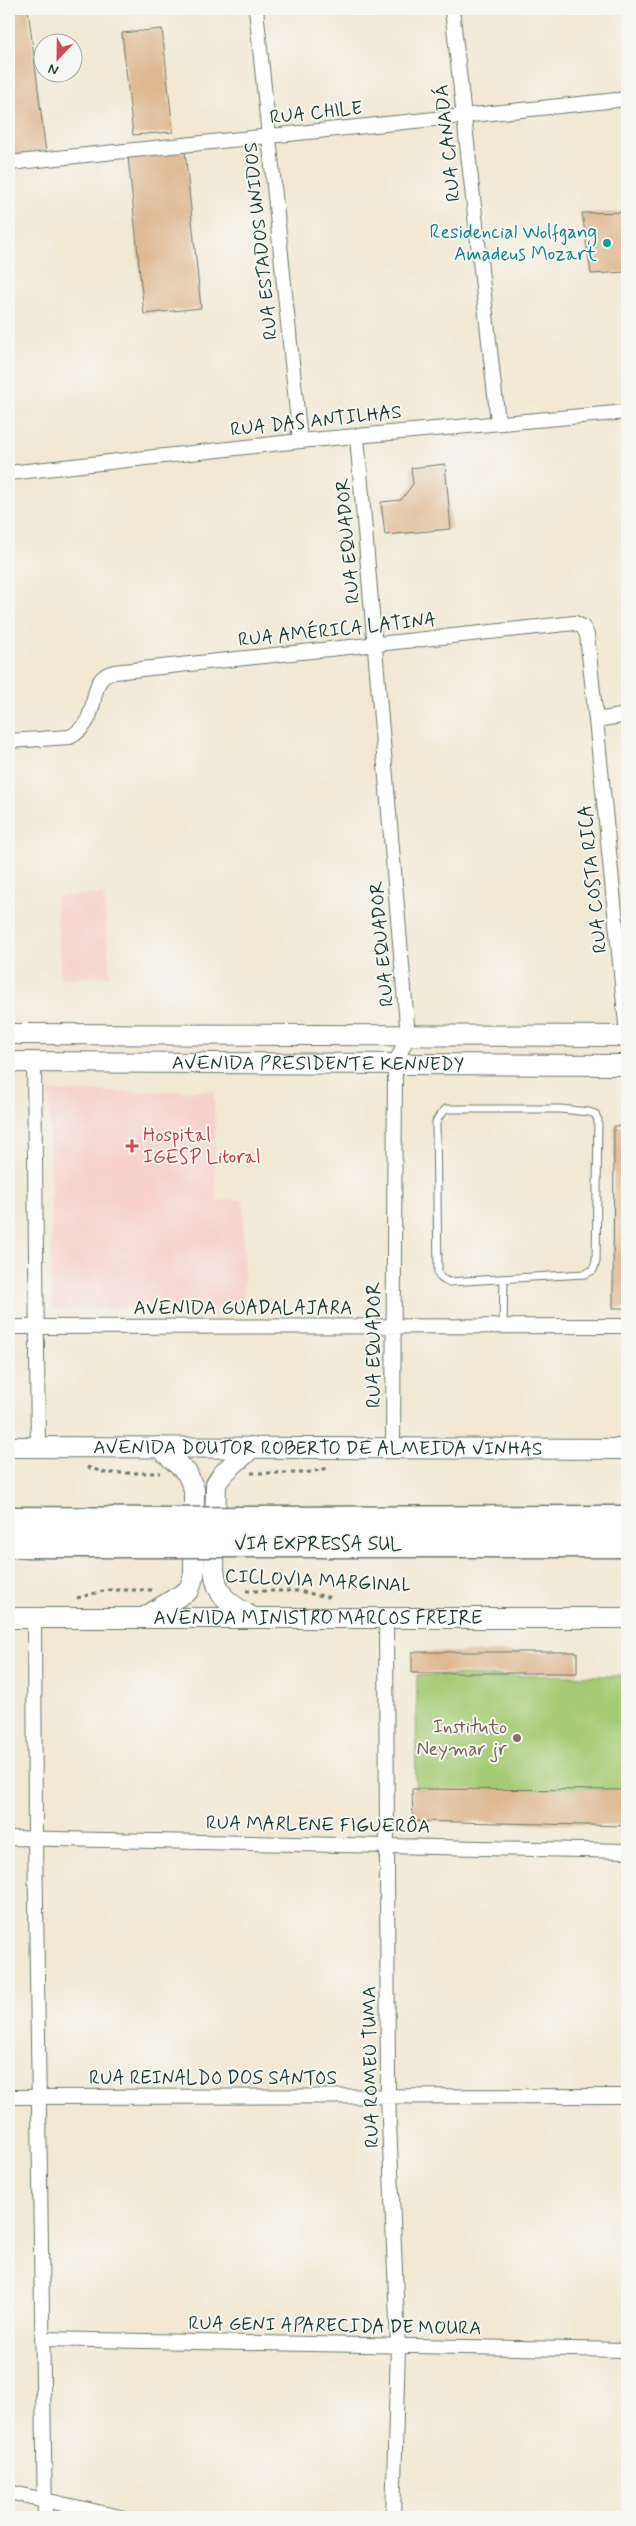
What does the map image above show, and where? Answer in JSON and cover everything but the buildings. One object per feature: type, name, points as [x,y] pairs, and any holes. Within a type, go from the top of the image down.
[{"type":"highway","name":"VIA EXPRESSA SUL","points":[[238,1532],[627,1519]]},
{"type":"highway","name":"VIA EXPRESSA SUL","points":[[9,1520],[172,1532],[238,1532],[627,1544]]},
{"type":"highway","name":"VIA EXPRESSA SUL","points":[[9,1544],[172,1532]]},
{"type":"main road","name":"AVENIDA PRESIDENTE KENNEDY","points":[[9,1034],[627,1035]]},
{"type":"main road","name":"AVENIDA PRESIDENTE KENNEDY","points":[[9,1062],[627,1065]]},
{"type":"main road","name":"AVENIDA DOUTOR ROBERTO DE ALMEIDA VINHAS","points":[[9,1447],[627,1449]]},
{"type":"main road","points":[[145,1617],[189,1590],[194,1574],[194,1489],[187,1473],[159,1447]]},
{"type":"main road","points":[[252,1448],[243,1458],[222,1473],[216,1484],[214,1569],[218,1590],[232,1605],[252,1617]]},
{"type":"main road","name":"AVENIDA MINISTRO MARCOS FREIRE","points":[[9,1618],[627,1618]]},
{"type":"street","name":"RUA ESTADOS UNIDOS","points":[[256,9],[300,441]]},
{"type":"street","name":"RUA CANADÁ","points":[[452,9],[498,422]]},
{"type":"street","name":"RUA CHILE","points":[[9,163],[627,99]]},
{"type":"street","name":"RUA DAS ANTILHAS","points":[[9,473],[300,441],[627,412]]},
{"type":"street","name":"RUA EQUADOR","points":[[357,437],[408,1036],[394,1064],[393,1448]]},
{"type":"street","name":"RUA AMÉRICA LATINA","points":[[9,741],[70,737],[79,732],[85,726],[93,711],[99,682],[108,674],[575,623],[583,627],[587,635],[596,720]]},
{"type":"street","points":[[596,720],[627,715]]},
{"type":"street","name":"RUA COSTA RICA","points":[[596,720],[627,1035]]},
{"type":"street","points":[[34,1062],[38,1447]]},
{"type":"street","name":"AVENIDA GUADALAJARA","points":[[9,1327],[627,1326]]},
{"type":"street","name":"RUA ROMEU TUMA","points":[[386,1617],[388,2095],[398,2347],[393,2517]]},
{"type":"street","points":[[34,1618],[34,1838],[45,2517]]},
{"type":"street","name":"RUA MARLENE FIGUERÔA","points":[[9,1838],[627,1851]]},
{"type":"street","name":"RUA REINALDO DOS SANTOS","points":[[9,2097],[627,2096]]},
{"type":"street","name":"RUA GENI APARECIDA DE MOURA","points":[[42,2339],[627,2350]]},
{"type":"street","points":[[9,2492],[120,2517]]},
{"type":"lane","points":[[446,1109],[560,1109],[595,1114],[598,1120],[596,1262],[593,1270],[585,1274],[504,1279],[448,1282],[441,1278],[438,1273],[436,1122],[446,1109]]},
{"type":"lane","points":[[503,1326],[504,1279]]},
{"type":"path","points":[[70,1601],[107,1590],[189,1590]]},
{"type":"path","name":"CICLOVIA MARGINAL","points":[[218,1590],[298,1591],[338,1600]]},
{"type":"shaded area","points":[[104,894],[110,976],[61,979],[55,897]]},
{"type":"shaded area","name":"Hospital IGESP Litoral","points":[[214,1091],[216,1200],[243,1200],[244,1307],[52,1309],[49,1092]]},
{"type":"green space","name":"Instituto Neymar jr","points":[[417,1675],[627,1676],[627,1806],[415,1804]]},
{"type":"place","name":"Residencial Wolfgang Amadeus Mozart","points":[[607,243]]},
{"type":"place","name":"Hospital IGESP Litoral","points":[[132,1146]]},
{"type":"place","name":"Instituto Neymar jr","points":[[517,1738]]}]
